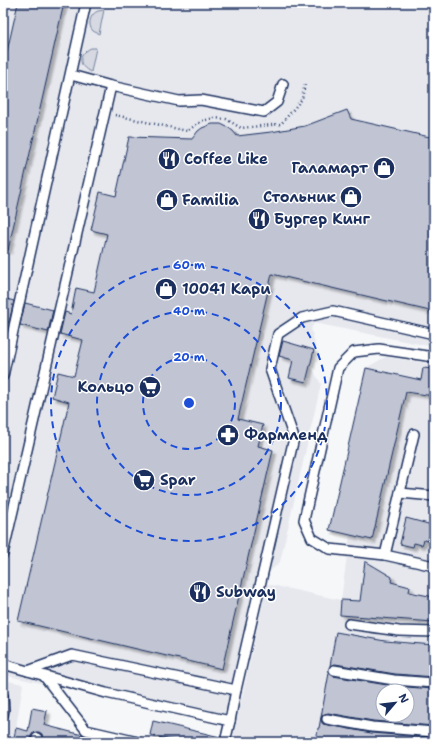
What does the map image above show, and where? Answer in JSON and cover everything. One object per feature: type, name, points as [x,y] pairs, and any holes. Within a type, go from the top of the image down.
[{"type":"lane","points":[[3,376],[86,3]]},
{"type":"lane","points":[[71,75],[178,101],[201,100],[264,112],[277,102],[283,84]]},
{"type":"lane","points":[[3,554],[112,86]]},
{"type":"lane","points":[[225,742],[294,438],[270,369],[278,334],[302,318],[333,311],[434,334]]},
{"type":"lane","points":[[434,357],[379,348],[354,352],[338,368],[304,520],[312,538],[330,549],[385,555],[434,566]]},
{"type":"lane","points":[[385,555],[414,434]]},
{"type":"lane","points":[[400,493],[434,496]]},
{"type":"lane","points":[[349,624],[399,631],[434,632]]},
{"type":"lane","points":[[28,671],[72,655],[236,690]]},
{"type":"lane","points":[[3,664],[106,693],[230,722]]},
{"type":"lane","points":[[334,670],[394,680],[434,683]]},
{"type":"lane","points":[[44,676],[86,730],[138,742]]},
{"type":"lane","points":[[3,696],[3,715]]},
{"type":"lane","points":[[327,719],[372,727],[434,732]]},
{"type":"path","points":[[105,113],[188,131],[202,121],[214,118],[226,119],[241,128],[281,124],[302,100],[304,84]]},
{"type":"shaded area","points":[[3,3],[434,3],[434,347],[314,323],[311,329],[316,349],[311,366],[321,384],[280,562],[268,573],[226,723],[3,675]]},
{"type":"shaded area","points":[[104,10],[99,34],[91,29],[90,20],[95,12]]},
{"type":"shaded area","points":[[91,48],[96,48],[91,72],[83,67],[81,60],[84,53]]},
{"type":"shaded area","points":[[385,357],[434,364],[434,742],[232,742],[267,584],[341,600],[350,534],[329,530],[366,368]]},
{"type":"shaded area","points":[[3,680],[23,684],[16,728],[81,742],[3,742]]},
{"type":"building","points":[[18,3],[64,3],[8,250],[3,249],[3,69]]},
{"type":"building","name":"Кольцо","points":[[347,110],[351,119],[434,138],[434,312],[272,274],[238,419],[263,425],[258,446],[273,450],[222,669],[18,621],[69,402],[52,397],[58,372],[74,376],[83,340],[60,334],[65,312],[71,314],[76,288],[94,292],[107,234],[91,230],[100,192],[116,196],[129,137],[192,139],[202,128],[212,124],[221,124],[233,131],[237,136],[271,132],[305,126]]},
{"type":"building","points":[[3,298],[14,301],[9,322],[3,321]]},
{"type":"building","points":[[25,303],[53,310],[48,332],[20,325]]},
{"type":"building","points":[[283,341],[314,350],[306,382],[289,378],[293,360],[279,356]]},
{"type":"building","points":[[366,368],[421,380],[423,368],[434,369],[434,396],[406,392],[372,540],[329,530]]},
{"type":"building","points":[[406,518],[432,525],[428,541],[424,540],[422,545],[414,543],[413,547],[400,544]]},
{"type":"building","points":[[365,561],[392,577],[391,582],[410,587],[409,592],[434,597],[434,622],[340,615],[341,600],[360,601]]},
{"type":"building","points":[[336,632],[385,641],[434,645],[434,677],[395,674],[335,664],[330,666]]},
{"type":"building","points":[[329,673],[333,676],[375,683],[375,721],[328,713],[323,715],[321,718],[323,724],[371,733],[434,738],[434,742],[316,742]]},
{"type":"building","points":[[415,688],[434,689],[434,726],[397,723],[415,723]]},
{"type":"building","points":[[32,708],[47,711],[44,725],[94,738],[94,742],[44,742],[42,734],[36,732],[31,736],[32,742],[13,742],[16,728],[28,731]]},
{"type":"building","points":[[153,721],[220,737],[219,742],[180,742],[150,735]]},
{"type":"place","name":"Coffee Like","points":[[169,159]]},
{"type":"place","name":"Галамарт","points":[[384,168]]},
{"type":"place","name":"Стольник","points":[[351,197]]},
{"type":"place","name":"Familia","points":[[167,200]]},
{"type":"place","name":"Бургер Кинг","points":[[259,219]]},
{"type":"place","name":"10041 Кари","points":[[166,289]]},
{"type":"place","name":"Кольцо","points":[[150,387]]},
{"type":"place","name":"Фармленд","points":[[228,435]]},
{"type":"place","name":"Spar","points":[[144,480]]},
{"type":"place","name":"Subway","points":[[200,592]]}]
